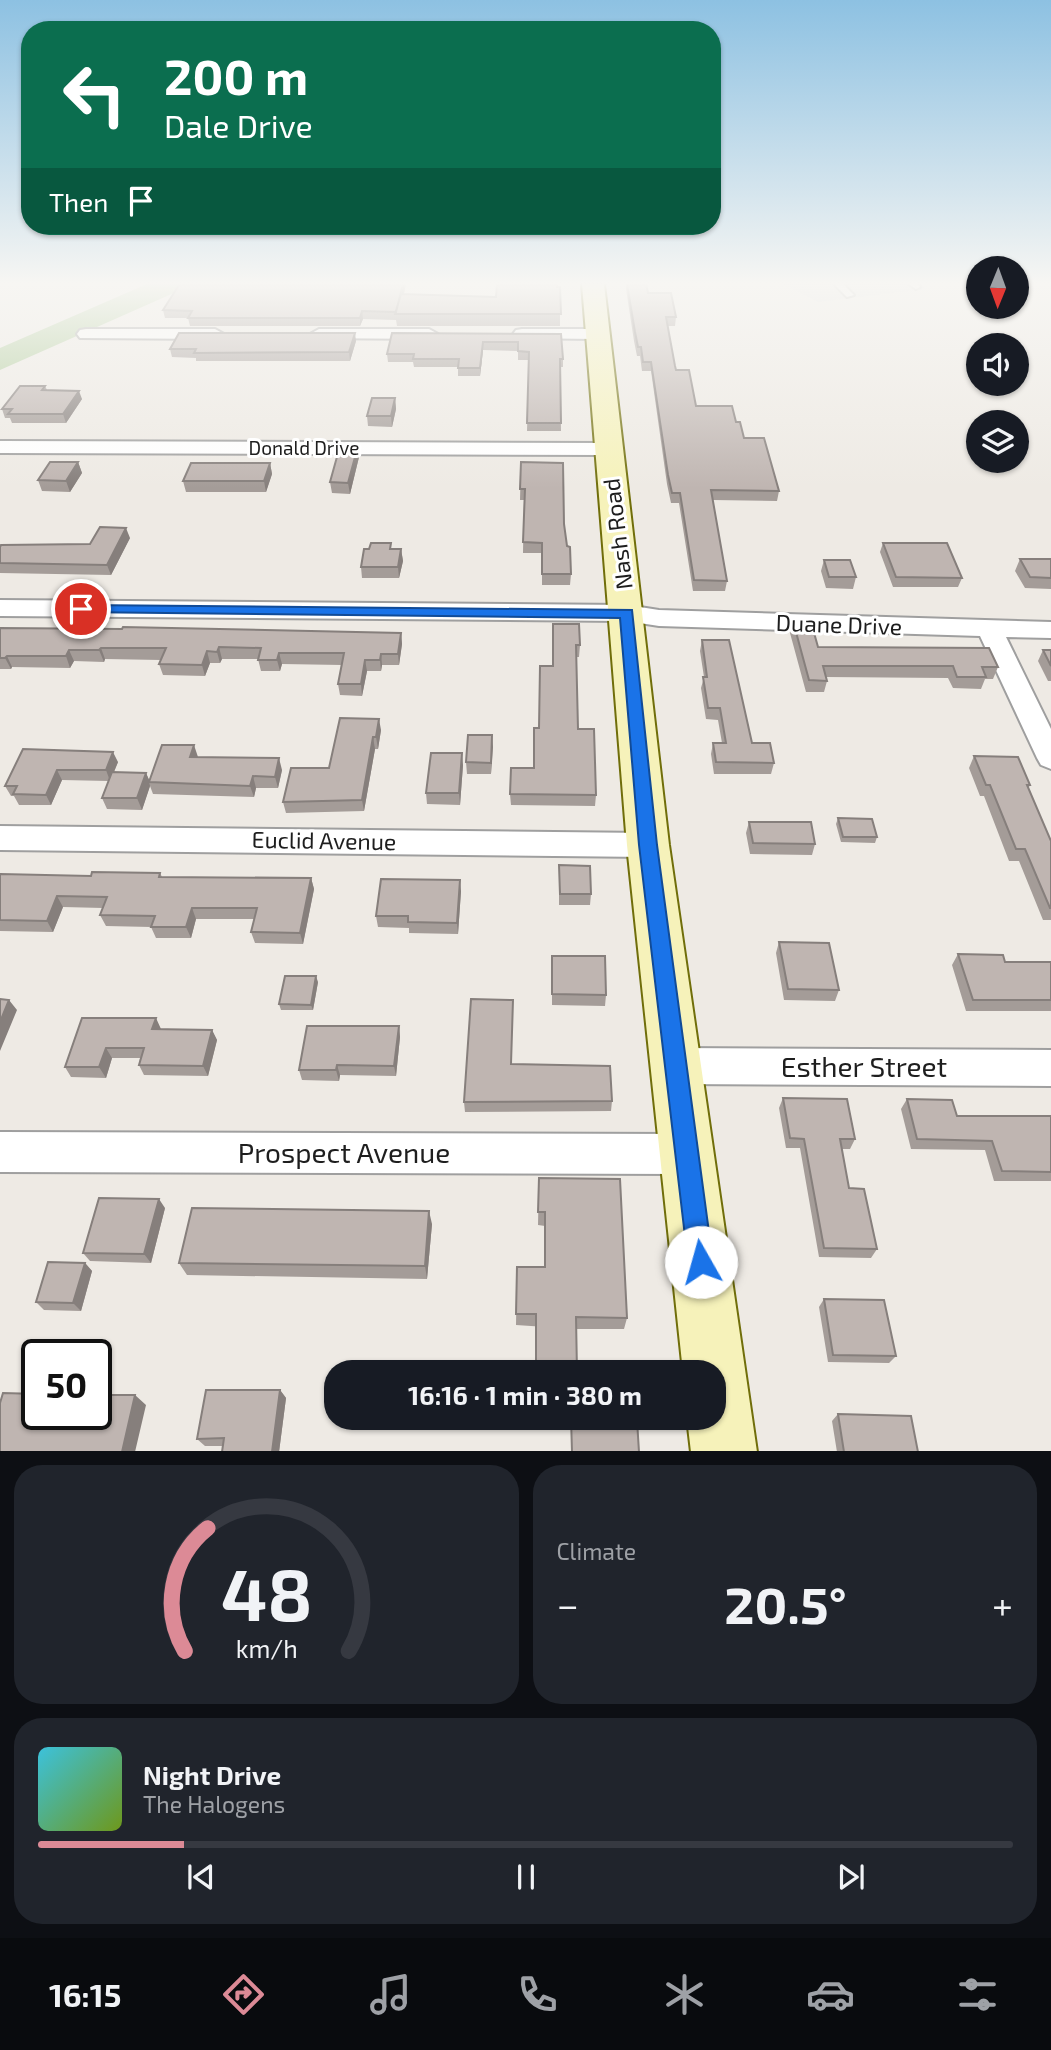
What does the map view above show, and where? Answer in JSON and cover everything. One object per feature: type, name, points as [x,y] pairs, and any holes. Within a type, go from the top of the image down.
[{"type":"main road","name":"Nash Road","points":[[598,352],[627,613],[648,845],[724,1451]]},
{"type":"street","name":"Donald Drive","points":[[0,447],[608,449]]},
{"type":"street","name":"Duane Drive","points":[[0,608],[627,613],[659,618],[1051,630]]},
{"type":"street","points":[[989,630],[1051,758]]},
{"type":"street","name":"Euclid Avenue","points":[[0,838],[648,845]]},
{"type":"street","name":"Esther Street","points":[[677,1066],[1051,1068]]},
{"type":"street","name":"Prospect Avenue","points":[[0,1152],[687,1154]]},
{"type":"green space","points":[[0,352],[41,352],[0,370]]},
{"type":"building","points":[[195,352],[349,352],[349,352]]},
{"type":"building","points":[[388,352],[482,352],[480,368],[458,368],[459,359],[413,359],[414,354],[387,354]]},
{"type":"building","points":[[526,352],[562,352],[563,359],[560,359],[561,423],[527,423],[529,352]]},
{"type":"building","points":[[642,352],[672,352],[676,370],[689,370],[696,406],[732,406],[744,438],[764,438],[779,491],[711,490],[727,581],[694,580],[680,493],[672,493],[668,475],[651,362],[643,362]]},
{"type":"building","points":[[20,386],[45,386],[42,390],[79,391],[63,414],[8,414],[12,409],[2,409]]},
{"type":"building","points":[[372,398],[395,398],[391,416],[367,416]]},
{"type":"building","points":[[340,446],[358,446],[348,483],[330,482]]},
{"type":"building","points":[[50,462],[78,462],[66,481],[38,480]]},
{"type":"building","points":[[521,462],[563,463],[564,524],[567,546],[570,547],[571,574],[542,574],[542,543],[523,542],[525,489],[520,489]]},
{"type":"building","points":[[191,463],[270,463],[264,481],[183,481]]},
{"type":"building","points":[[100,527],[126,528],[107,565],[0,563],[1,545],[90,544]]},
{"type":"building","points":[[371,543],[391,543],[390,549],[401,549],[398,567],[361,567],[364,549],[369,549]]},
{"type":"building","points":[[883,543],[947,543],[962,578],[896,577]]},
{"type":"building","points":[[1020,559],[1051,559],[1051,578],[1030,577]]},
{"type":"building","points":[[824,560],[850,560],[856,577],[829,577]]},
{"type":"building","points":[[793,621],[811,622],[818,647],[989,648],[998,667],[982,667],[986,677],[957,677],[953,666],[823,666],[827,681],[809,680]]},
{"type":"building","points":[[553,624],[579,624],[580,645],[576,645],[578,729],[594,729],[596,795],[510,794],[511,768],[534,768],[534,728],[539,728],[540,666],[553,666]]},
{"type":"building","points":[[123,627],[401,633],[398,654],[381,654],[380,660],[365,660],[361,684],[338,684],[344,653],[279,653],[277,660],[258,660],[261,648],[219,647],[217,652],[207,651],[202,665],[159,664],[166,648],[101,648],[69,650],[66,656],[0,658],[0,628]]},
{"type":"building","points":[[702,640],[729,640],[752,743],[770,743],[774,763],[716,762],[713,743],[726,743],[720,708],[708,708],[703,677],[707,677]]},
{"type":"building","points":[[1043,650],[1051,650],[1051,666]]},
{"type":"building","points":[[340,718],[379,719],[376,737],[373,737],[362,800],[283,802],[291,768],[329,768]]},
{"type":"building","points":[[468,735],[492,735],[491,763],[466,762]]},
{"type":"building","points":[[162,745],[194,745],[190,757],[279,758],[275,777],[253,776],[250,786],[149,782]]},
{"type":"building","points":[[23,749],[113,752],[106,770],[57,770],[46,795],[13,794],[17,786],[5,786]]},
{"type":"building","points":[[431,753],[462,753],[459,793],[426,793]]},
{"type":"building","points":[[974,756],[1018,757],[1051,841],[1051,908],[1025,849],[1016,849],[990,785],[986,785]]},
{"type":"building","points":[[112,772],[146,773],[137,798],[102,798]]},
{"type":"building","points":[[838,818],[872,819],[877,837],[843,837]]},
{"type":"building","points":[[749,822],[811,822],[815,844],[753,843]]},
{"type":"building","points":[[559,865],[590,866],[591,894],[560,894]]},
{"type":"building","points":[[92,872],[160,873],[159,877],[311,878],[300,933],[251,932],[257,908],[192,908],[186,927],[151,927],[155,916],[100,915],[107,897],[57,896],[47,921],[0,920],[0,874],[91,876]]},
{"type":"building","points":[[381,879],[460,880],[457,923],[408,922],[408,916],[376,916]]},
{"type":"building","points":[[779,942],[829,943],[839,990],[788,989]]},
{"type":"building","points":[[958,954],[1003,955],[1005,962],[1051,962],[1051,1000],[973,1000]]},
{"type":"building","points":[[552,956],[605,956],[606,995],[552,994]]},
{"type":"building","points":[[285,976],[316,976],[311,1005],[279,1004]]},
{"type":"building","points":[[0,999],[9,1000],[0,1022]]},
{"type":"building","points":[[471,999],[513,1000],[511,1064],[610,1066],[612,1101],[464,1102]]},
{"type":"building","points":[[82,1018],[156,1018],[152,1029],[212,1030],[203,1066],[139,1065],[144,1048],[106,1048],[99,1067],[65,1067]]},
{"type":"building","points":[[307,1026],[399,1026],[394,1066],[337,1065],[336,1070],[299,1070]]},
{"type":"building","points":[[783,1098],[847,1099],[855,1139],[840,1139],[849,1188],[864,1189],[877,1249],[824,1248],[804,1139],[790,1138]]},
{"type":"building","points":[[907,1099],[952,1100],[957,1116],[1051,1116],[1051,1172],[1002,1171],[992,1141],[917,1139]]},
{"type":"building","points":[[539,1178],[620,1179],[627,1318],[576,1317],[577,1360],[536,1360],[536,1314],[516,1314],[517,1267],[545,1267],[545,1212],[538,1212]]},
{"type":"building","points":[[99,1198],[159,1199],[144,1254],[83,1253]]},
{"type":"building","points":[[192,1208],[429,1211],[425,1266],[179,1263]]},
{"type":"building","points":[[48,1262],[85,1263],[73,1303],[36,1302]]},
{"type":"building","points":[[824,1299],[884,1300],[896,1356],[833,1355]]},
{"type":"building","points":[[206,1390],[280,1390],[272,1451],[222,1451],[224,1438],[197,1439]]},
{"type":"building","points":[[3,1393],[21,1394],[21,1430],[112,1430],[112,1395],[135,1395],[122,1451],[0,1451],[0,1403]]},
{"type":"building","points":[[838,1414],[911,1416],[918,1451],[844,1451]]},
{"type":"building","points":[[571,1430],[638,1430],[639,1451],[572,1451]]},
{"type":"route","points":[[81,609],[627,613],[648,845],[701,1262]]}]
